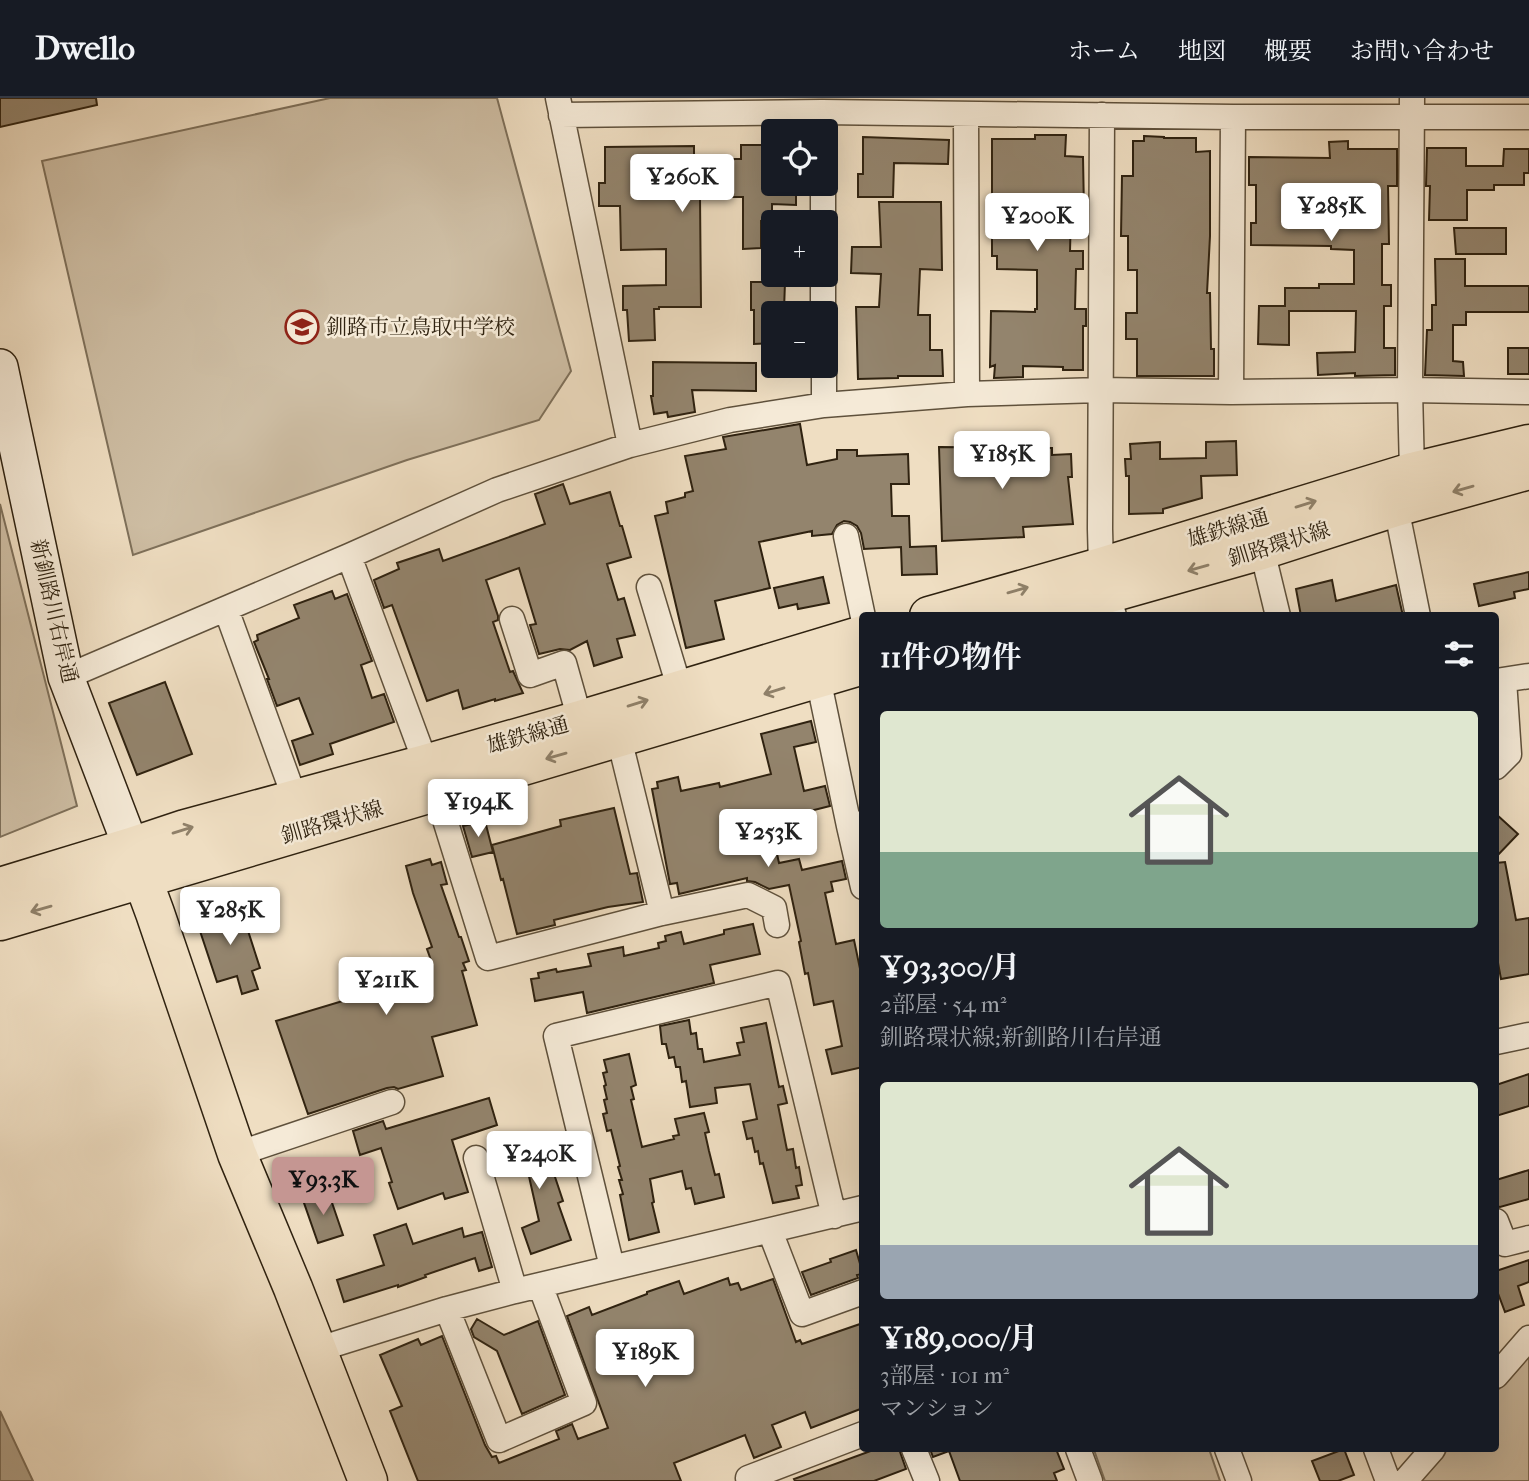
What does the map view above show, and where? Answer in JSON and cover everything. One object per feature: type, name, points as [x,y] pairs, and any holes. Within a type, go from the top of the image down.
[{"type":"main road","name":"雄鉄線通","points":[[959,612],[1108,592],[1412,472],[1529,444]]},
{"type":"main road","name":"釧路環状線","points":[[1042,612],[1529,470]]},
{"type":"main road","name":"雄鉄線通","points":[[77,881],[137,863],[185,829],[295,799],[430,778],[580,720],[859,636]]},
{"type":"main road","name":"釧路環状線","points":[[137,863],[195,862],[430,778],[619,738],[859,666]]},
{"type":"main road","points":[[137,863],[237,1154],[293,1288],[368,1481]]},
{"type":"main road","points":[[0,887],[77,881]]},
{"type":"main road","points":[[0,921],[77,881]]},
{"type":"street","points":[[630,445],[560,107],[822,114],[966,114],[1055,106],[1102,115],[1233,117],[1412,107],[1529,117]]},
{"type":"street","points":[[1412,107],[1412,472]]},
{"type":"street","points":[[966,114],[967,394]]},
{"type":"street","points":[[1102,115],[1100,529],[1108,592]]},
{"type":"street","points":[[1231,392],[1233,117]]},
{"type":"street","name":"新釧路川右岸通","points":[[0,367],[66,677],[137,863]]},
{"type":"street","points":[[824,378],[824,405]]},
{"type":"street","points":[[66,677],[497,490],[630,445],[730,420],[824,405],[967,394],[1100,390],[1529,392]]},
{"type":"street","points":[[1396,508],[1417,612]]},
{"type":"street","points":[[846,536],[862,612]]},
{"type":"street","points":[[1262,550],[1277,612]]},
{"type":"street","points":[[349,556],[430,778],[488,958],[662,913],[748,895],[774,908],[777,925]]},
{"type":"street","points":[[649,587],[680,690]]},
{"type":"street","points":[[226,609],[295,799]]},
{"type":"street","points":[[512,619],[530,675],[564,663],[580,720]]},
{"type":"street","points":[[1499,764],[1508,754],[1500,680],[1529,676]]},
{"type":"street","points":[[818,678],[856,825],[859,852]]},
{"type":"street","points":[[619,738],[662,913]]},
{"type":"street","points":[[612,1267],[556,1036],[778,983],[834,1216]]},
{"type":"street","points":[[1499,1041],[1529,1035]]},
{"type":"street","points":[[237,1154],[392,1102]]},
{"type":"street","points":[[476,1158],[515,1291]]},
{"type":"street","points":[[316,1350],[447,1309],[540,1284],[859,1210]]},
{"type":"street","points":[[1499,1229],[1505,1244],[1529,1238]]},
{"type":"street","points":[[771,1231],[802,1314],[859,1293]]},
{"type":"street","points":[[447,1309],[499,1440],[584,1403],[540,1284]]},
{"type":"street","points":[[1499,1373],[1529,1338]]},
{"type":"street","points":[[749,1481],[748,1478],[859,1436]]},
{"type":"street","points":[[915,1452],[927,1481]]},
{"type":"street","points":[[1079,1452],[1090,1481]]},
{"type":"street","points":[[1228,1452],[1239,1481]]},
{"type":"street","points":[[1377,1452],[1388,1481]]},
{"type":"street","points":[[1405,1481],[1430,1452]]},
{"type":"shaded area","name":"釧路市立鳥取中学校","points":[[330,98],[497,98],[571,371],[539,420],[407,460],[133,555],[42,161]]},
{"type":"shaded area","points":[[0,504],[77,806],[0,837]]},
{"type":"shaded area","points":[[1529,1354],[1529,1481],[1420,1481],[1445,1452],[1499,1452],[1499,1389]]},
{"type":"shaded area","points":[[0,1411],[33,1481],[0,1481]]},
{"type":"shaded area","points":[[1095,1452],[1210,1452],[1220,1481],[1105,1481]]},
{"type":"building","points":[[0,98],[96,98],[97,105],[0,127]]},
{"type":"building","points":[[1035,135],[1066,135],[1065,156],[1083,157],[1084,212],[1071,212],[1070,251],[1083,251],[1083,269],[1076,269],[1075,309],[1086,309],[1086,326],[1083,326],[1083,370],[1023,366],[1023,377],[994,378],[995,365],[990,367],[991,311],[1035,312],[1037,270],[997,269],[997,256],[992,256],[992,139],[1035,139]]},
{"type":"building","points":[[1144,136],[1196,138],[1196,152],[1210,151],[1207,293],[1210,293],[1214,376],[1137,376],[1137,339],[1126,339],[1126,313],[1137,313],[1137,270],[1128,270],[1128,236],[1121,236],[1122,176],[1133,176],[1133,141],[1144,141]]},
{"type":"building","points":[[863,137],[949,140],[948,164],[894,163],[893,197],[858,197],[858,174],[863,174]]},
{"type":"building","points":[[1348,141],[1348,149],[1397,149],[1397,186],[1388,186],[1389,244],[1382,244],[1382,285],[1391,285],[1391,306],[1384,306],[1384,348],[1395,348],[1395,375],[1318,375],[1317,353],[1355,352],[1356,311],[1289,311],[1289,345],[1258,344],[1259,306],[1285,306],[1285,288],[1354,284],[1354,250],[1331,249],[1331,246],[1251,245],[1251,223],[1256,223],[1256,185],[1249,185],[1249,157],[1330,158],[1329,142]]},
{"type":"building","points":[[741,145],[761,145],[761,196],[796,196],[796,205],[772,204],[772,210],[761,210],[761,248],[743,249],[743,197],[700,197],[701,307],[654,309],[655,340],[629,341],[627,310],[623,310],[623,286],[666,285],[666,249],[621,250],[620,206],[599,206],[599,183],[605,183],[605,147],[694,146],[694,159],[741,159]]},
{"type":"building","points":[[1427,148],[1466,148],[1466,166],[1503,166],[1504,149],[1529,149],[1529,173],[1524,173],[1524,185],[1494,185],[1494,190],[1467,190],[1467,220],[1429,220]]},
{"type":"building","points":[[879,202],[941,202],[942,270],[920,269],[918,315],[930,315],[930,350],[942,350],[943,376],[858,379],[856,307],[879,307],[881,274],[851,273],[852,247],[881,247]]},
{"type":"building","points":[[1454,228],[1506,228],[1506,254],[1456,254]]},
{"type":"building","points":[[1435,259],[1465,259],[1465,286],[1529,286],[1529,312],[1466,312],[1466,325],[1453,325],[1453,361],[1463,362],[1464,376],[1425,375],[1427,330],[1432,330],[1432,305],[1436,305]]},
{"type":"building","points":[[751,282],[761,282],[761,287],[785,287],[784,301],[761,301],[761,344],[754,344],[754,310],[751,310]]},
{"type":"building","points":[[1508,348],[1529,348],[1529,374],[1508,374]]},
{"type":"building","points":[[653,362],[756,363],[756,391],[692,390],[695,412],[668,417],[667,412],[654,414],[651,396]]},
{"type":"building","points":[[800,424],[807,465],[837,459],[837,450],[857,450],[857,456],[908,454],[909,484],[891,484],[892,516],[909,516],[910,547],[936,546],[937,574],[902,575],[901,547],[864,549],[861,533],[857,526],[850,522],[844,521],[837,525],[832,534],[812,536],[812,531],[759,542],[770,588],[715,601],[724,639],[686,648],[655,516],[668,513],[666,502],[685,497],[685,493],[693,491],[685,456],[726,449],[723,437]]},
{"type":"building","points":[[1236,441],[1237,475],[1201,476],[1202,498],[1163,509],[1163,513],[1129,514],[1129,476],[1126,476],[1125,459],[1131,459],[1130,444],[1160,442],[1160,459],[1206,458],[1206,442]]},
{"type":"building","points":[[939,447],[1052,448],[1052,455],[1071,454],[1072,477],[1068,477],[1073,524],[1023,527],[1024,537],[942,541]]},
{"type":"building","points":[[563,484],[570,504],[610,492],[622,526],[631,557],[607,564],[618,600],[624,598],[635,635],[617,639],[622,657],[594,666],[587,641],[570,650],[560,649],[539,654],[530,625],[536,624],[519,568],[486,580],[498,616],[498,620],[493,622],[510,672],[513,671],[523,693],[463,709],[458,690],[427,701],[392,605],[384,608],[374,580],[399,569],[397,563],[439,549],[443,561],[545,524],[535,494]]},
{"type":"building","points":[[1529,572],[1529,589],[1514,592],[1515,598],[1479,606],[1474,584]]},
{"type":"building","points":[[823,577],[829,603],[798,609],[797,604],[779,608],[774,588]]},
{"type":"building","points":[[1332,580],[1336,601],[1396,585],[1402,612],[1300,612],[1296,589]]},
{"type":"building","points":[[332,591],[335,599],[347,594],[372,661],[361,665],[372,698],[384,694],[394,722],[330,744],[333,754],[300,765],[292,741],[313,734],[299,698],[277,706],[254,642],[258,640],[257,635],[299,618],[294,605]]},
{"type":"building","points":[[165,682],[192,754],[137,775],[109,703]]},
{"type":"building","points":[[811,721],[816,742],[794,747],[804,791],[825,786],[830,806],[770,822],[779,863],[799,859],[802,870],[842,861],[846,879],[831,882],[833,891],[825,893],[836,944],[854,940],[859,964],[859,1068],[832,1074],[826,1050],[842,1046],[833,1001],[814,1005],[808,973],[805,974],[789,885],[769,889],[747,881],[747,878],[679,894],[677,883],[670,884],[652,789],[658,788],[657,782],[678,777],[681,791],[719,783],[720,787],[771,774],[761,734]]},
{"type":"building","points":[[614,808],[630,874],[637,873],[643,902],[554,920],[555,925],[517,934],[492,845],[561,826],[560,820]]},
{"type":"building","points":[[1499,817],[1518,834],[1499,854]]},
{"type":"building","points":[[485,821],[493,852],[472,857],[463,826]]},
{"type":"building","points":[[430,859],[432,865],[441,862],[447,884],[441,885],[469,961],[463,963],[466,970],[462,971],[477,1025],[432,1037],[443,1076],[398,1089],[387,1088],[308,1114],[276,1021],[386,988],[383,977],[432,963],[427,949],[432,947],[406,866]]},
{"type":"building","points":[[1505,862],[1516,920],[1529,918],[1529,974],[1501,979],[1499,968],[1499,863]]},
{"type":"building","points":[[240,906],[260,968],[252,971],[258,989],[242,994],[237,976],[217,982],[196,919]]},
{"type":"building","points":[[753,924],[760,954],[710,965],[714,983],[587,1013],[583,992],[535,1001],[531,979],[539,978],[538,973],[556,969],[557,972],[591,966],[588,954],[623,947],[624,956],[659,948],[658,943],[666,941],[665,936],[681,932],[684,944],[724,934],[724,930]]},
{"type":"building","points":[[689,1020],[691,1034],[696,1033],[698,1049],[702,1049],[704,1062],[740,1055],[737,1043],[744,1042],[741,1028],[766,1023],[779,1087],[783,1086],[787,1103],[778,1105],[787,1150],[793,1149],[796,1168],[799,1167],[802,1185],[796,1186],[799,1198],[773,1203],[763,1163],[760,1164],[752,1138],[747,1139],[743,1122],[757,1119],[750,1084],[715,1088],[717,1103],[690,1107],[686,1081],[682,1082],[680,1067],[676,1067],[674,1057],[669,1058],[666,1044],[662,1044],[660,1026]]},
{"type":"building","points":[[629,1054],[636,1085],[631,1087],[634,1099],[631,1100],[642,1147],[674,1139],[673,1136],[679,1135],[675,1119],[704,1113],[709,1132],[705,1133],[709,1151],[715,1175],[719,1174],[724,1197],[695,1204],[691,1188],[686,1189],[682,1171],[650,1179],[659,1232],[629,1240],[620,1195],[623,1194],[619,1180],[622,1180],[618,1167],[620,1166],[611,1130],[607,1131],[603,1114],[607,1113],[604,1100],[607,1099],[603,1073],[607,1072],[604,1060]]},
{"type":"building","points":[[1529,1074],[1529,1106],[1499,1115],[1499,1084]]},
{"type":"building","points":[[489,1098],[497,1125],[452,1140],[468,1192],[445,1199],[443,1193],[398,1209],[381,1148],[360,1155],[353,1131],[383,1121],[386,1129]]},
{"type":"building","points":[[546,1134],[554,1164],[551,1165],[563,1201],[558,1203],[571,1240],[531,1254],[522,1228],[539,1221],[528,1172],[515,1175],[514,1170],[507,1172],[500,1147]]},
{"type":"building","points":[[1529,1170],[1529,1199],[1499,1207],[1499,1179]]},
{"type":"building","points":[[328,1191],[343,1235],[318,1243],[303,1200]]},
{"type":"building","points":[[406,1224],[413,1244],[462,1228],[464,1237],[482,1232],[492,1267],[479,1271],[475,1258],[398,1287],[344,1302],[337,1280],[384,1265],[374,1235]]},
{"type":"building","points":[[856,1250],[859,1260],[858,1278],[811,1295],[802,1272],[831,1262],[830,1259]]},
{"type":"building","points":[[1529,1260],[1529,1282],[1518,1286],[1524,1305],[1505,1312],[1499,1296],[1499,1270]]},
{"type":"building","points":[[728,1278],[730,1285],[738,1283],[741,1290],[773,1279],[796,1342],[800,1340],[802,1344],[859,1324],[859,1410],[811,1428],[805,1412],[772,1425],[781,1447],[754,1458],[745,1435],[674,1463],[681,1481],[418,1481],[390,1411],[402,1406],[380,1355],[418,1339],[421,1345],[442,1336],[485,1445],[499,1463],[559,1439],[556,1431],[572,1424],[578,1439],[608,1428],[567,1316],[589,1307],[592,1315],[679,1281],[684,1294]]},
{"type":"building","points":[[477,1319],[504,1335],[538,1321],[565,1395],[522,1414],[497,1351],[474,1337],[471,1329]]},
{"type":"building","points":[[868,1452],[900,1452],[906,1469],[874,1481],[794,1479]]},
{"type":"building","points":[[931,1452],[946,1452],[933,1457]]},
{"type":"building","points":[[949,1452],[1057,1452],[1064,1469],[1054,1473],[1057,1481],[960,1481]]},
{"type":"building","points":[[1336,1452],[1345,1452],[1354,1475],[1338,1481],[1320,1481],[1312,1461]]},
{"type":"place","name":"釧路市立鳥取中学校","points":[[302,327]]}]
